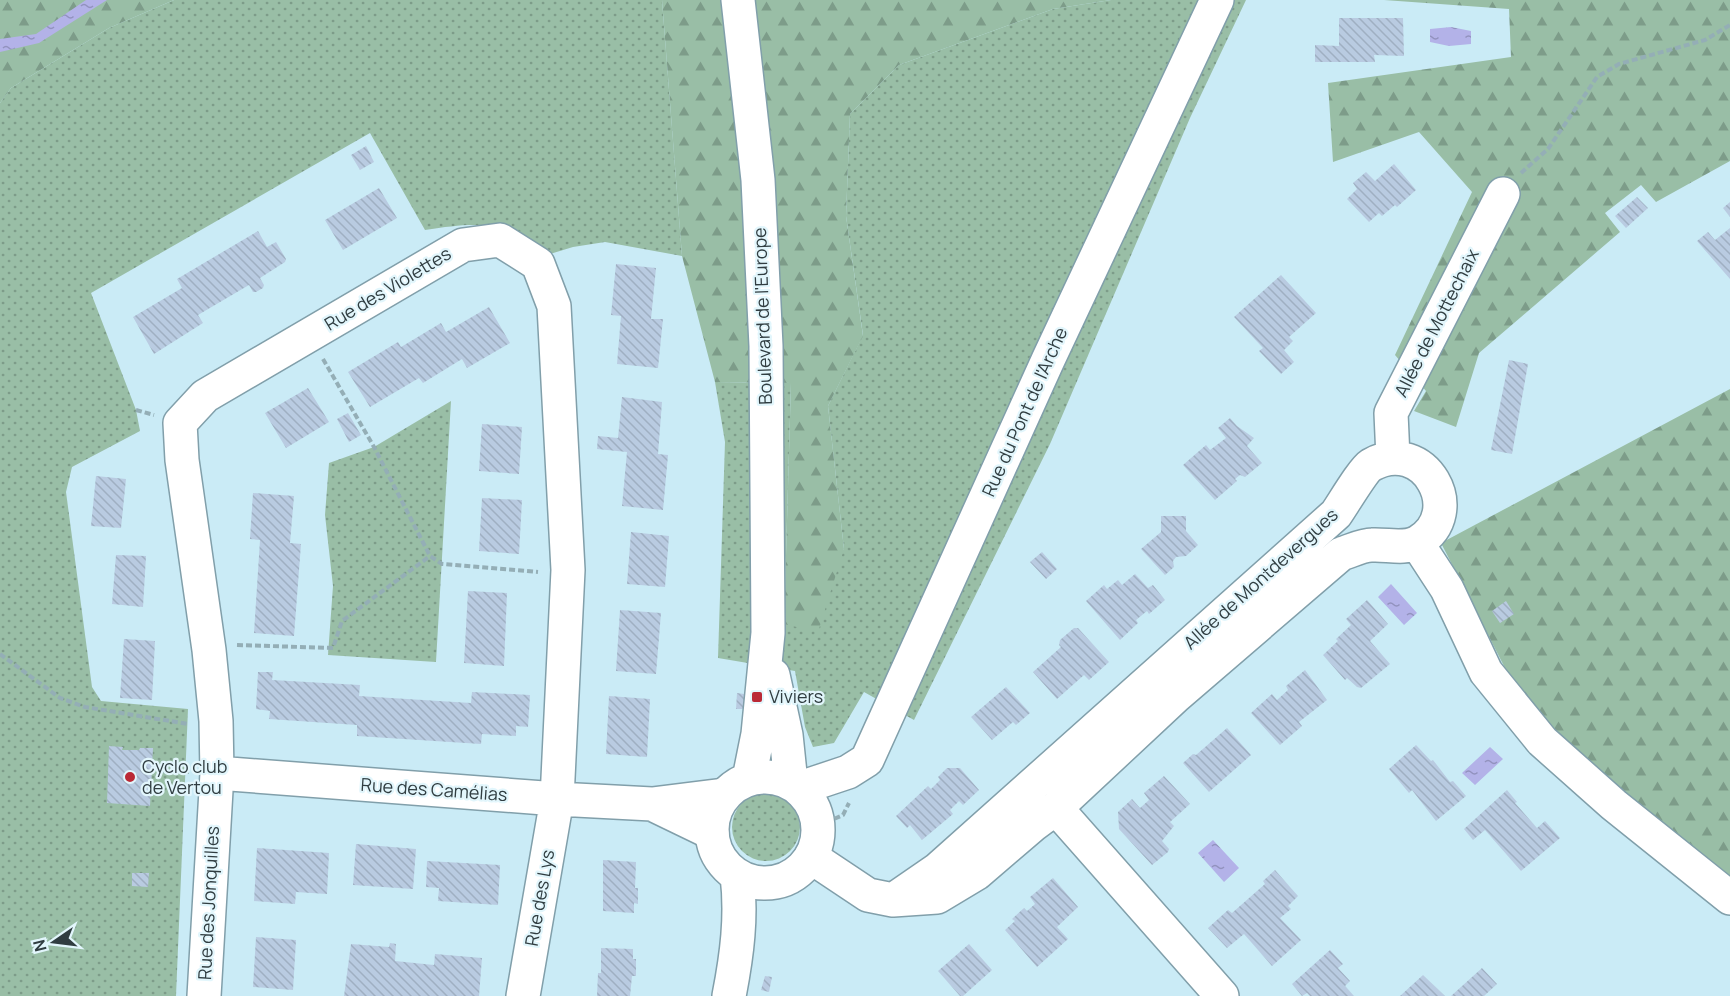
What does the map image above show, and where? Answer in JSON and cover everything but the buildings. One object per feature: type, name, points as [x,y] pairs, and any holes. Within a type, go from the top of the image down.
[{"type":"street","name":"Boulevard de l'Europe","points":[[737,787],[758,734],[768,633],[766,346],[758,180],[738,0]]},
{"type":"street","name":"Rue du Pont de l'Arche","points":[[796,785],[848,772],[867,760],[1048,360],[1217,0]]},
{"type":"street","name":"Allée de Mottechaix","points":[[1393,458],[1391,413],[1503,194]]},
{"type":"street","name":"Rue des Violettes","points":[[217,773],[216,721],[209,650],[182,460],[180,423],[205,396],[463,245],[500,240],[538,264],[554,306],[568,570],[557,799]]},
{"type":"street","points":[[1393,458],[1412,462],[1426,470],[1438,488],[1440,506],[1433,529],[1417,543],[1447,589],[1486,672],[1542,741],[1614,805],[1730,898]]},
{"type":"street","name":"Allée de Montdevergues","points":[[893,900],[938,869],[1336,514],[1369,466],[1393,458]]},
{"type":"street","name":"Allée de Montdevergues","points":[[811,857],[868,895],[893,900],[937,897],[977,873],[1056,808],[1176,696],[1341,554],[1371,545],[1405,547],[1417,543]]},
{"type":"street","name":"Boulevard de l'Europe","points":[[768,633],[775,687],[796,785]]},
{"type":"street","name":"Rue des Camélias","points":[[217,773],[652,804],[737,787]]},
{"type":"street","name":"Rue des Jonquilles","points":[[204,996],[217,773]]},
{"type":"street","points":[[763,776],[796,785],[809,796],[818,826],[811,857],[799,871],[785,879],[761,883],[737,875],[719,857],[714,845],[712,833],[715,813],[737,787],[763,776]]},
{"type":"street","name":"Rue des Lys","points":[[523,996],[557,799]]},
{"type":"street","name":"Rue des Camélias","points":[[652,804],[712,833]]},
{"type":"street","points":[[1056,808],[1222,996]]},
{"type":"street","points":[[729,996],[738,950],[740,899],[737,875]]},
{"type":"street","points":[[738,950],[766,903],[785,879]]},
{"type":"path","points":[[1503,194],[1524,169],[1548,149],[1597,77],[1620,64],[1705,40],[1730,25]]},
{"type":"path","points":[[310,336],[375,447],[430,556],[442,564],[548,573],[568,570]]},
{"type":"path","points":[[209,650],[234,645],[333,648],[342,621],[430,556]]},
{"type":"path","points":[[0,654],[60,698],[85,707],[188,724],[216,721]]},
{"type":"green space","points":[[0,0],[174,0],[109,28],[11,88],[0,103]]},
{"type":"green space","points":[[174,0],[662,0],[682,256],[605,242],[573,247],[550,254],[519,235],[491,226],[476,225],[425,230],[370,133],[91,293],[136,410],[140,431],[72,467],[66,492],[92,687],[101,701],[188,709],[176,996],[0,996],[0,103],[11,88],[109,28]]},
{"type":"green space","points":[[662,0],[1111,0],[1053,9],[899,65],[850,114],[846,216],[863,336],[828,406],[844,549],[818,632],[784,624],[791,383],[715,382],[682,256]]},
{"type":"green space","points":[[1111,0],[1246,0],[1190,118],[1050,444],[914,720],[864,692],[834,743],[813,747],[805,727],[795,671],[718,658],[725,442],[715,382],[791,383],[784,624],[844,549],[828,406],[863,335],[846,216],[850,114],[899,65],[1053,9]]},
{"type":"green space","points":[[1384,0],[1730,0],[1730,161],[1656,202],[1641,185],[1605,213],[1620,232],[1479,353],[1456,427],[1414,411],[1426,391],[1395,355],[1472,192],[1419,132],[1333,162],[1328,83],[1511,57],[1509,9]]},
{"type":"green space","points":[[1730,389],[1730,883],[1526,709],[1441,543]]},
{"type":"green space","points":[[451,401],[436,662],[328,655],[333,586],[325,515],[329,463],[374,447]]},
{"type":"green space","points":[[766,793],[779,796],[790,803],[797,814],[800,827],[797,840],[790,851],[779,858],[766,861],[753,858],[742,851],[735,840],[732,827],[735,814],[742,803],[753,796]]},
{"type":"water","points":[[86,0],[107,0],[39,43],[0,52],[0,39],[36,34]]},
{"type":"water","points":[[1451,27],[1471,31],[1471,44],[1449,46],[1430,42],[1430,29]]},
{"type":"water","points":[[1391,584],[1417,613],[1404,625],[1378,597]]},
{"type":"water","points":[[1490,747],[1503,759],[1475,785],[1462,773]]},
{"type":"water","points":[[1213,840],[1239,868],[1224,882],[1198,853]]},
{"type":"place","name":"Viviers","points":[[757,697]]},
{"type":"place","name":"Cyclo club de Vertou","points":[[130,777]]}]
